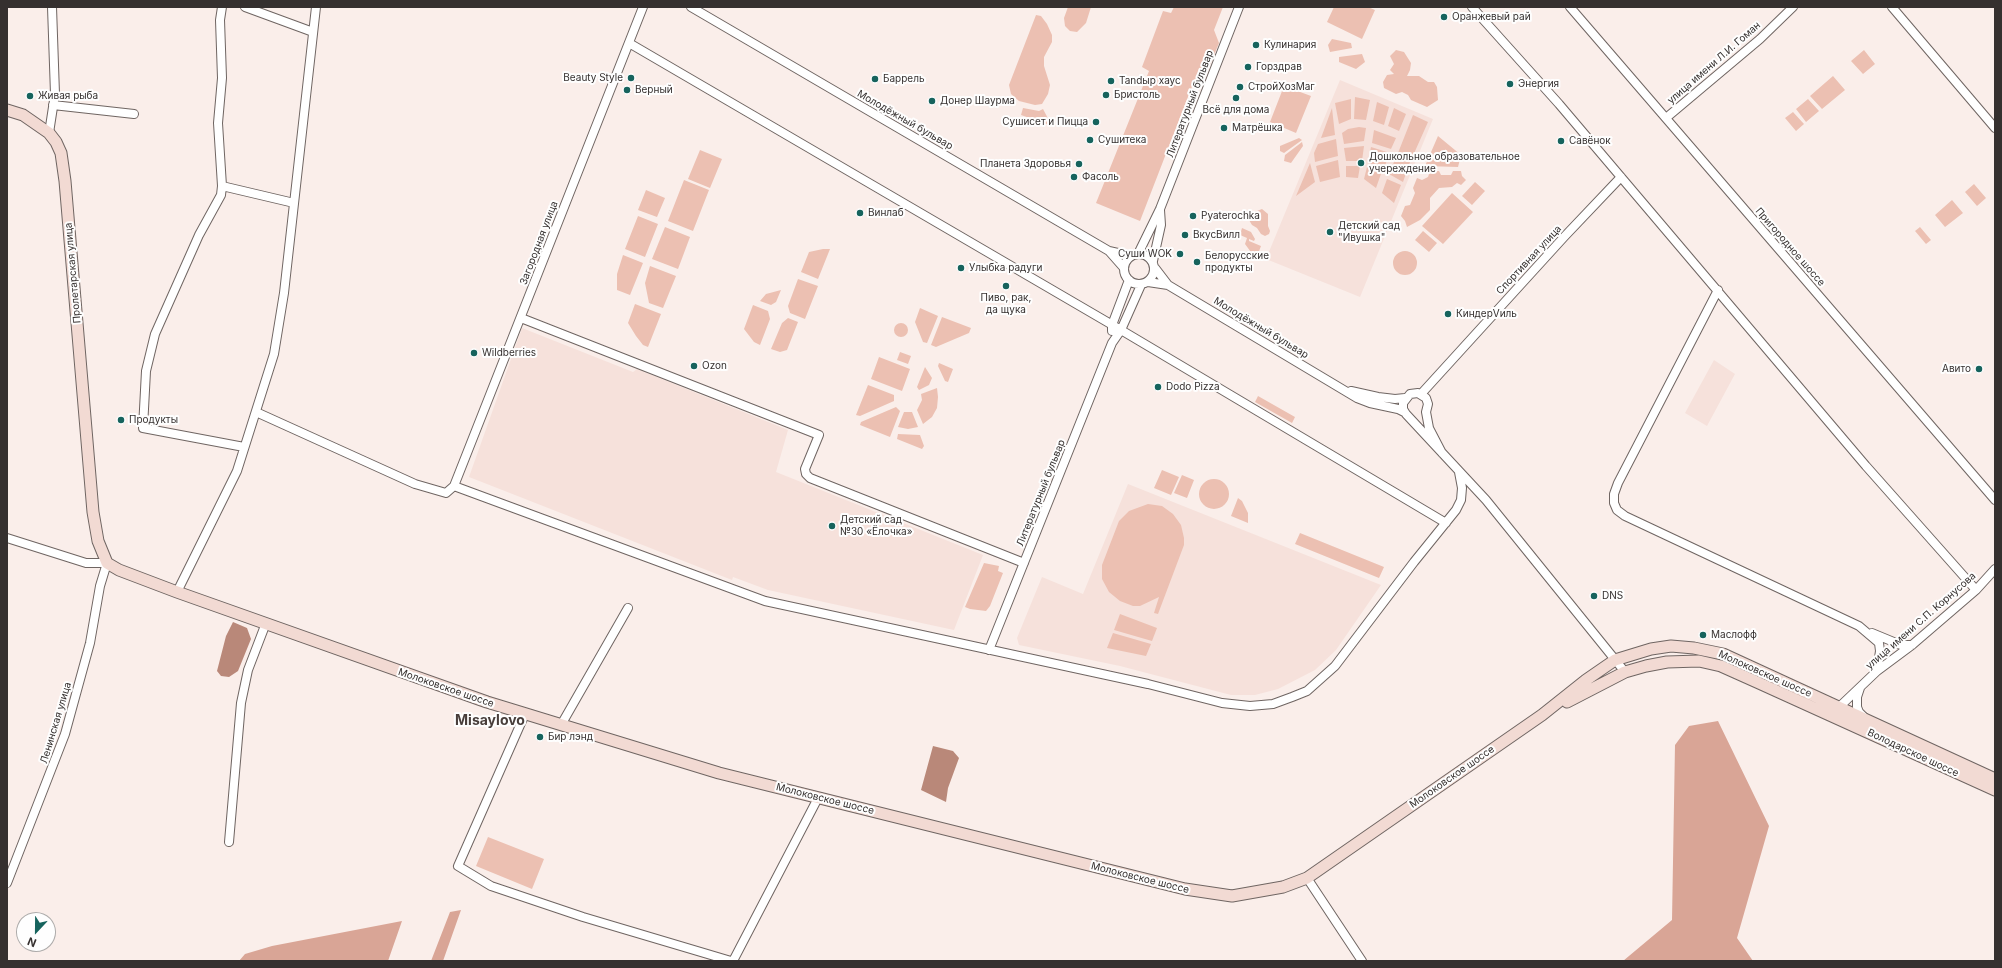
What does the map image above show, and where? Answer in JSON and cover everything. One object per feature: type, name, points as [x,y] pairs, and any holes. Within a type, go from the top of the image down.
[{"type":"main road","points":[[7,110],[23,115],[49,133]]},
{"type":"main road","name":"Пролетарская улица","points":[[49,133],[56,142],[61,153],[65,182],[93,512],[98,541],[107,563]]},
{"type":"main road","name":"Молоковское шоссе","points":[[107,563],[119,570],[177,592],[487,702],[711,771],[1185,889],[1232,896],[1283,887],[1307,878],[1542,715],[1586,680],[1615,660],[1651,649],[1671,646],[1723,654],[1765,672],[1835,711]]},
{"type":"main road","name":"Молоковское шоссе","points":[[1542,715],[1625,672],[1667,662],[1699,661],[1721,666],[1835,711]]},
{"type":"main road","name":"Володарское шоссе","points":[[1835,711],[1867,720],[1995,779]]},
{"type":"main road","name":"Володарское шоссе","points":[[1835,711],[1995,790]]},
{"type":"street","points":[[49,133],[55,94],[52,7]]},
{"type":"street","points":[[222,7],[220,20],[222,78],[218,123],[222,186],[221,195],[199,235],[155,334],[146,371],[144,428],[244,447]]},
{"type":"street","points":[[246,7],[313,32]]},
{"type":"street","points":[[177,592],[237,471],[274,354],[284,293],[316,7]]},
{"type":"street","name":"Загородная улица","points":[[454,486],[643,7]]},
{"type":"street","name":"Молодёжный бульвар","points":[[691,7],[1109,251],[1124,268]]},
{"type":"street","name":"Литературный бульвар","points":[[1134,255],[1160,209],[1239,7]]},
{"type":"street","points":[[1472,7],[1718,290],[1775,360],[1976,590]]},
{"type":"street","name":"Пригородное шоссе","points":[[1570,7],[1995,500]]},
{"type":"street","name":"улица имени Л.И. Гоман","points":[[1666,118],[1760,39],[1794,7]]},
{"type":"street","points":[[1892,7],[1995,128]]},
{"type":"street","points":[[629,43],[1121,330],[1446,523]]},
{"type":"street","points":[[53,105],[134,114]]},
{"type":"street","name":"Спортивная улица","points":[[1421,394],[1573,227],[1621,177]]},
{"type":"street","points":[[222,186],[294,203]]},
{"type":"street","name":"Литературный бульвар","points":[[1154,264],[1161,225],[1160,209]]},
{"type":"street","name":"Молодёжный бульвар","points":[[1109,251],[1134,255]]},
{"type":"street","points":[[1134,255],[1148,256],[1154,264],[1154,274],[1145,284],[1134,284],[1128,280],[1125,275],[1124,268],[1126,261],[1134,255]]},
{"type":"street","name":"Молодёжный бульвар","points":[[1154,264],[1168,285],[1342,388],[1370,403],[1398,409],[1406,414]]},
{"type":"street","name":"Литературный бульвар","points":[[1112,343],[1112,325],[1128,280]]},
{"type":"street","name":"Молодёжный бульвар","points":[[1145,284],[1168,285]]},
{"type":"street","name":"Литературный бульвар","points":[[989,650],[1112,343],[1121,330],[1145,284]]},
{"type":"street","points":[[1718,290],[1618,483],[1614,503],[1617,510],[1624,516],[1893,642],[1912,645]]},
{"type":"street","points":[[521,318],[819,435],[805,469],[806,474],[810,478],[1024,563]]},
{"type":"street","name":"Молодёжный бульвар","points":[[1342,388],[1378,397],[1395,399],[1405,398]]},
{"type":"street","points":[[1442,453],[1429,428],[1426,412],[1427,401],[1421,394],[1412,393],[1405,398],[1403,403],[1406,414],[1459,472],[1486,500],[1625,672]]},
{"type":"street","points":[[256,412],[415,484],[446,494],[454,486],[765,600],[1148,684],[1236,706],[1273,704],[1307,691],[1336,666],[1409,568],[1456,510],[1461,500],[1462,488],[1459,472]]},
{"type":"street","points":[[1406,414],[1416,418],[1426,412]]},
{"type":"street","points":[[7,538],[86,563],[107,563]]},
{"type":"street","name":"Ленинская улица","points":[[7,883],[65,734],[90,643],[100,586],[107,563]]},
{"type":"street","name":"улица имени С.П. Корнусова","points":[[1835,711],[1877,671],[1912,645],[1976,590],[1995,569]]},
{"type":"street","points":[[561,725],[628,608]]},
{"type":"street","points":[[229,842],[241,703],[248,670],[266,623]]},
{"type":"street","points":[[1859,626],[1879,643],[1880,651],[1877,671]]},
{"type":"street","points":[[1860,688],[1857,697],[1857,707],[1859,712],[1867,720]]},
{"type":"street","points":[[525,714],[458,866],[491,886],[583,917],[732,961],[818,798]]},
{"type":"street","points":[[1307,878],[1356,959]]},
{"type":"shaded area","points":[[1068,7],[1091,7],[1086,23],[1077,32],[1070,31],[1065,26],[1064,18]]},
{"type":"shaded area","points":[[1174,7],[1223,7],[1214,30],[1219,43],[1201,87],[1193,84],[1140,221],[1096,203],[1149,71],[1142,67],[1163,11],[1171,13]]},
{"type":"shaded area","points":[[1334,7],[1368,7],[1375,10],[1362,39],[1327,22]]},
{"type":"shaded area","points":[[1036,15],[1041,16],[1047,24],[1052,35],[1052,42],[1044,57],[1044,66],[1050,85],[1048,94],[1042,104],[1035,105],[1019,101],[1011,94],[1009,85]]},
{"type":"shaded area","points":[[1332,39],[1351,43],[1352,48],[1330,52],[1328,45]]},
{"type":"shaded area","points":[[1396,50],[1404,52],[1411,63],[1407,76],[1419,76],[1428,82],[1434,82],[1437,87],[1438,100],[1427,107],[1411,100],[1408,95],[1402,92],[1396,94],[1384,88],[1383,82],[1387,75],[1394,74],[1390,70],[1394,64],[1390,56]]},
{"type":"shaded area","points":[[1864,50],[1875,64],[1863,74],[1851,61]]},
{"type":"shaded area","points":[[1362,54],[1365,62],[1356,69],[1339,62],[1339,57]]},
{"type":"shaded area","points":[[1833,76],[1845,90],[1822,109],[1810,96]]},
{"type":"shaded area","name":"Дошкольное образовательное учереждение","points":[[1340,80],[1433,119],[1360,297],[1266,259]]},
{"type":"shaded area","points":[[1284,86],[1311,96],[1296,133],[1270,122]]},
{"type":"shaded area","points":[[1355,97],[1370,100],[1366,120],[1354,119]]},
{"type":"shaded area","points":[[1351,99],[1351,119],[1339,124],[1335,103]]},
{"type":"shaded area","points":[[1808,99],[1819,111],[1806,122],[1796,109]]},
{"type":"shaded area","points":[[1377,102],[1389,107],[1384,125],[1373,121]]},
{"type":"shaded area","points":[[1023,108],[1039,111],[1043,109],[1052,126],[1021,115]]},
{"type":"shaded area","points":[[1332,108],[1335,135],[1321,138]]},
{"type":"shaded area","points":[[1394,108],[1406,114],[1399,131],[1388,126]]},
{"type":"shaded area","points":[[1793,112],[1804,124],[1796,131],[1785,118]]},
{"type":"shaded area","points":[[1413,115],[1428,122],[1412,158],[1398,153]]},
{"type":"shaded area","points":[[1359,127],[1366,128],[1364,141],[1344,144],[1342,133],[1348,129]]},
{"type":"shaded area","points":[[1374,130],[1396,138],[1391,149],[1372,143]]},
{"type":"shaded area","points":[[1438,136],[1461,155],[1458,167],[1425,166]]},
{"type":"shaded area","points":[[1299,138],[1302,140],[1284,153],[1280,151],[1280,146]]},
{"type":"shaded area","points":[[1336,139],[1338,156],[1315,162],[1314,153],[1318,144]]},
{"type":"shaded area","points":[[1302,142],[1303,146],[1291,163],[1284,161],[1285,155]]},
{"type":"shaded area","points":[[1364,146],[1362,161],[1346,161],[1344,148]]},
{"type":"shaded area","points":[[1371,147],[1390,153],[1384,168],[1368,163]]},
{"type":"shaded area","points":[[700,150],[722,159],[710,188],[688,179]]},
{"type":"shaded area","points":[[1396,157],[1410,162],[1403,182],[1389,174]]},
{"type":"shaded area","points":[[1338,160],[1340,177],[1320,182],[1316,166]]},
{"type":"shaded area","points":[[1310,163],[1315,182],[1296,196]]},
{"type":"shaded area","points":[[1346,166],[1360,166],[1358,178],[1346,177]]},
{"type":"shaded area","points":[[1367,167],[1382,171],[1376,188],[1364,179]]},
{"type":"shaded area","points":[[1430,171],[1439,171],[1441,175],[1451,175],[1453,171],[1461,171],[1462,176],[1466,180],[1461,185],[1457,183],[1452,187],[1439,188],[1430,198],[1430,210],[1420,220],[1407,227],[1401,216],[1405,206],[1410,205],[1415,193],[1413,188],[1417,178],[1422,180],[1428,177]]},
{"type":"shaded area","points":[[1387,179],[1401,185],[1394,203],[1382,193]]},
{"type":"shaded area","points":[[684,180],[709,190],[693,231],[668,221]]},
{"type":"shaded area","points":[[1475,182],[1485,191],[1472,205],[1462,196]]},
{"type":"shaded area","points":[[1974,184],[1986,198],[1977,206],[1965,192]]},
{"type":"shaded area","points":[[646,190],[665,198],[657,217],[638,210]]},
{"type":"shaded area","points":[[1452,193],[1473,212],[1443,244],[1422,226]]},
{"type":"shaded area","points":[[1952,200],[1963,213],[1945,227],[1935,215]]},
{"type":"shaded area","points":[[1262,209],[1268,214],[1268,226],[1270,231],[1269,234],[1265,236],[1252,225],[1249,220],[1252,213]]},
{"type":"shaded area","points":[[638,216],[658,224],[645,257],[625,249]]},
{"type":"shaded area","points":[[665,227],[690,237],[678,269],[652,259]]},
{"type":"shaded area","points":[[1920,227],[1931,240],[1926,244],[1915,231]]},
{"type":"shaded area","points":[[1242,228],[1251,232],[1255,239],[1254,241],[1249,239],[1249,241],[1261,246],[1256,259],[1245,244],[1247,238],[1240,235]]},
{"type":"shaded area","points":[[1423,231],[1437,243],[1429,252],[1415,240]]},
{"type":"shaded area","points":[[830,249],[818,279],[801,272],[809,252]]},
{"type":"shaded area","points":[[1405,251],[1414,254],[1417,263],[1414,272],[1405,275],[1396,272],[1393,263],[1396,254]]},
{"type":"shaded area","points":[[623,255],[643,263],[630,295],[617,290],[617,274]]},
{"type":"shaded area","points":[[650,266],[676,276],[663,308],[649,303],[645,283]]},
{"type":"shaded area","points":[[798,279],[818,286],[805,319],[790,313],[788,306]]},
{"type":"shaded area","points":[[781,290],[776,302],[771,305],[760,301],[766,294]]},
{"type":"shaded area","points":[[635,304],[661,314],[648,347],[643,345],[628,323]]},
{"type":"shaded area","points":[[753,305],[768,311],[770,319],[760,345],[754,342],[744,329]]},
{"type":"shaded area","points":[[920,308],[938,316],[927,343],[923,342],[915,322]]},
{"type":"shaded area","points":[[942,317],[971,328],[969,333],[936,347],[931,345]]},
{"type":"shaded area","points":[[788,318],[798,322],[787,350],[780,352],[771,349],[782,323]]},
{"type":"shaded area","points":[[901,323],[906,325],[908,330],[906,335],[901,337],[896,335],[894,330],[896,325]]},
{"type":"shaded area","points":[[522,328],[633,372],[637,369],[788,430],[776,472],[983,555],[954,630],[768,590],[733,577],[732,580],[469,477]]},
{"type":"shaded area","points":[[900,352],[911,356],[908,364],[897,360]]},
{"type":"shaded area","points":[[879,357],[910,369],[902,391],[871,379]]},
{"type":"shaded area","points":[[1714,360],[1735,374],[1707,426],[1685,413]]},
{"type":"shaded area","points":[[939,363],[953,369],[948,382],[945,381],[938,366]]},
{"type":"shaded area","points":[[925,367],[932,378],[929,385],[919,390],[917,387]]},
{"type":"shaded area","points":[[868,385],[894,395],[894,401],[860,416],[856,415]]},
{"type":"shaded area","points":[[937,388],[937,408],[932,417],[923,424],[917,410],[922,400],[921,394]]},
{"type":"shaded area","points":[[1258,396],[1295,417],[1292,423],[1255,402]]},
{"type":"shaded area","points":[[896,407],[900,411],[890,437],[860,425],[861,422]]},
{"type":"shaded area","points":[[904,412],[912,412],[918,427],[908,429],[898,427]]},
{"type":"shaded area","points":[[898,434],[920,435],[924,446],[922,449],[897,439]]},
{"type":"shaded area","points":[[1162,470],[1179,477],[1171,495],[1154,488]]},
{"type":"shaded area","points":[[1182,475],[1194,480],[1187,498],[1174,493]]},
{"type":"shaded area","points":[[1214,479],[1225,483],[1229,494],[1225,505],[1214,509],[1203,505],[1199,494],[1203,483]]},
{"type":"shaded area","points":[[1128,484],[1381,585],[1336,650],[1315,670],[1278,689],[1255,695],[1231,695],[1120,666],[1019,645],[1017,638],[1042,577],[1083,594]]},
{"type":"shaded area","points":[[1238,498],[1242,501],[1248,513],[1248,523],[1231,516]]},
{"type":"shaded area","points":[[1148,504],[1162,506],[1173,514],[1181,525],[1184,538],[1184,545],[1158,614],[1154,613],[1159,597],[1140,606],[1133,606],[1120,601],[1109,592],[1102,579],[1102,565],[1119,521],[1129,511]]},
{"type":"shaded area","points":[[1300,533],[1384,567],[1379,578],[1295,544]]},
{"type":"shaded area","points":[[984,563],[999,566],[998,571],[1003,573],[990,606],[986,611],[970,609],[965,607]]},
{"type":"shaded area","points":[[1120,614],[1157,628],[1152,641],[1114,630]]},
{"type":"shaded area","points":[[233,622],[247,628],[251,639],[238,671],[229,677],[221,676],[217,671],[226,636]]},
{"type":"shaded area","points":[[1113,633],[1151,644],[1146,656],[1107,648]]},
{"type":"shaded area","points":[[1718,721],[1769,826],[1737,938],[1753,961],[1623,961],[1672,920],[1675,745],[1689,726]]},
{"type":"shaded area","points":[[933,746],[953,751],[959,758],[948,788],[946,802],[921,790]]},
{"type":"shaded area","points":[[488,837],[544,859],[532,889],[476,866]]},
{"type":"shaded area","points":[[461,910],[443,961],[431,961],[450,912]]},
{"type":"shaded area","points":[[402,921],[388,961],[239,961],[245,954],[272,946]]},
{"type":"place","name":"Оранжевый рай","points":[[1444,17]]},
{"type":"place","name":"Кулинария","points":[[1256,45]]},
{"type":"place","name":"Горздрав","points":[[1248,67]]},
{"type":"place","name":"Beauty Style","points":[[631,78]]},
{"type":"place","name":"Баррель","points":[[875,79]]},
{"type":"place","name":"Tandыр хаус","points":[[1111,81]]},
{"type":"place","name":"Энергия","points":[[1510,84]]},
{"type":"place","name":"СтройХозМаг","points":[[1240,87]]},
{"type":"place","name":"Верный","points":[[627,90]]},
{"type":"place","name":"Бристоль","points":[[1106,95]]},
{"type":"place","name":"Живая рыба","points":[[30,96]]},
{"type":"place","name":"Всё для дома","points":[[1236,98]]},
{"type":"place","name":"Донер Шаурма","points":[[932,101]]},
{"type":"place","name":"Сушисет и Пицца","points":[[1096,122]]},
{"type":"place","name":"Матрёшка","points":[[1224,128]]},
{"type":"place","name":"Сушитека","points":[[1090,140]]},
{"type":"place","name":"Савёнок","points":[[1561,141]]},
{"type":"place","name":"Дошкольное образовательное учереждение","points":[[1361,163]]},
{"type":"place","name":"Планета Здоровья","points":[[1079,164]]},
{"type":"place","name":"Фасоль","points":[[1074,177]]},
{"type":"place","name":"Винлаб","points":[[860,213]]},
{"type":"place","name":"Pyaterochka","points":[[1193,216]]},
{"type":"place","name":"Детский сад \"Ивушка\"","points":[[1330,232]]},
{"type":"place","name":"ВкусВилл","points":[[1185,235]]},
{"type":"place","name":"Суши WOK","points":[[1180,254]]},
{"type":"place","name":"Белорусские продукты","points":[[1197,262]]},
{"type":"place","name":"Улыбка радуги","points":[[961,268]]},
{"type":"place","name":"Пиво, рак, да щука","points":[[1006,286]]},
{"type":"place","name":"КиндерVиль","points":[[1448,314]]},
{"type":"place","name":"Wildberries","points":[[474,353]]},
{"type":"place","name":"Ozon","points":[[694,366]]},
{"type":"place","name":"Авито","points":[[1979,369]]},
{"type":"place","name":"Dodo Pizza","points":[[1158,387]]},
{"type":"place","name":"Продукты","points":[[121,420]]},
{"type":"place","name":"Детский сад №30 «Ёлочка»","points":[[832,526]]},
{"type":"place","name":"DNS","points":[[1594,596]]},
{"type":"place","name":"Маслофф","points":[[1703,635]]},
{"type":"place","name":"Бир лэнд","points":[[540,737]]},
{"type":"district","name":"Misaylovo","points":[[490,721]]}]
